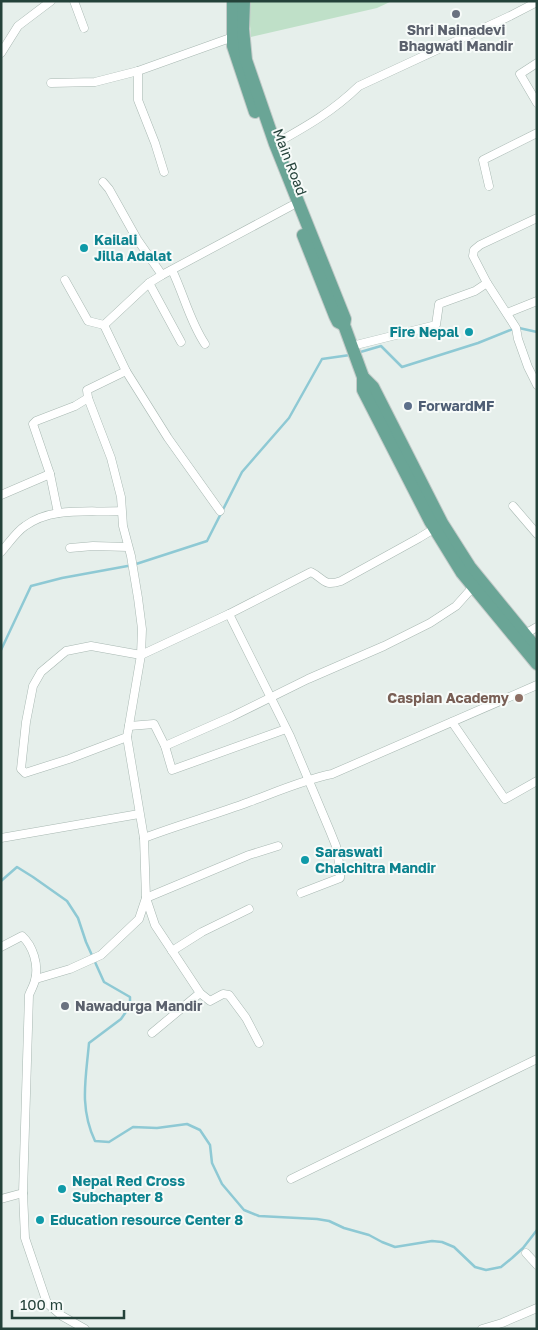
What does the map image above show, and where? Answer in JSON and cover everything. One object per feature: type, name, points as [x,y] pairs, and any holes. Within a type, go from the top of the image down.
[{"type":"main road","name":"Main Road","points":[[233,1],[233,37],[236,58],[291,206],[335,316],[338,322],[344,325]]},
{"type":"main road","points":[[244,1],[246,60],[275,144],[345,318],[344,325],[362,372],[373,387],[438,526],[473,588],[537,664]]},
{"type":"main road","points":[[438,526],[537,649]]},
{"type":"street","points":[[1,53],[18,26],[51,1]]},
{"type":"street","points":[[74,1],[84,28]]},
{"type":"street","points":[[275,144],[325,116],[359,86],[537,2]]},
{"type":"street","points":[[51,83],[95,82],[138,71],[233,37]]},
{"type":"street","points":[[537,64],[520,74],[537,103]]},
{"type":"street","points":[[138,71],[138,100],[155,142],[164,172]]},
{"type":"street","points":[[489,186],[483,160],[537,132]]},
{"type":"street","points":[[103,182],[162,275]]},
{"type":"street","points":[[104,325],[149,283],[291,206]]},
{"type":"street","points":[[537,218],[480,245],[474,250],[472,256],[516,328],[528,367],[537,385]]},
{"type":"street","points":[[172,270],[196,330],[205,344]]},
{"type":"street","points":[[65,280],[88,321],[104,325]]},
{"type":"street","points":[[149,283],[181,342]]},
{"type":"street","points":[[352,348],[436,325],[439,304],[475,291],[488,283]]},
{"type":"street","points":[[507,313],[537,301]]},
{"type":"street","points":[[104,325],[126,371],[168,438],[220,511]]},
{"type":"street","points":[[126,371],[87,390],[88,398],[111,458],[121,497],[121,511],[142,629],[142,655],[127,737],[144,838],[146,898],[155,924],[200,993],[210,1002],[223,994],[228,995],[246,1018],[259,1043]]},
{"type":"street","points":[[58,513],[50,474],[33,430],[33,424],[36,421],[75,406],[88,398]]},
{"type":"street","points":[[1,495],[50,474]]},
{"type":"street","points":[[514,506],[537,534]]},
{"type":"street","points":[[1,552],[25,525],[42,517],[58,513],[121,511]]},
{"type":"street","points":[[127,737],[25,773],[21,769],[26,722],[33,686],[41,672],[66,651],[90,646],[142,655],[229,614],[311,572],[325,583],[331,584],[341,581],[438,526]]},
{"type":"street","points":[[70,548],[93,546],[128,547]]},
{"type":"street","points":[[165,746],[430,623],[456,606],[473,588]]},
{"type":"street","points":[[229,614],[286,729],[336,846],[340,878],[301,893]]},
{"type":"street","points":[[525,634],[537,627]]},
{"type":"street","points":[[144,838],[182,823],[247,803],[308,779],[332,774],[537,685]]},
{"type":"street","points":[[452,722],[505,799],[537,781]]},
{"type":"street","points":[[129,726],[154,724],[165,746],[172,770],[286,729]]},
{"type":"street","points":[[1,838],[139,814]]},
{"type":"street","points":[[36,979],[70,969],[101,956],[139,919],[146,898],[248,855],[278,846]]},
{"type":"street","points":[[172,951],[202,932],[249,909]]},
{"type":"street","points":[[1,947],[22,936],[26,939],[35,956],[36,979],[29,995],[23,1193],[25,1238],[47,1303],[62,1316],[85,1329]]},
{"type":"street","points":[[152,1033],[200,993]]},
{"type":"street","points":[[290,1179],[537,1059]]},
{"type":"street","points":[[1,1199],[23,1193]]},
{"type":"street","points":[[526,1253],[537,1265]]},
{"type":"street","points":[[482,1329],[502,1323],[537,1308]]},
{"type":"green space","points":[[248,1],[392,1],[377,8],[251,37]]},
{"type":"waterway","points":[[519,328],[537,332]]},
{"type":"waterway","points":[[357,353],[381,346],[402,367],[478,343],[513,329]]},
{"type":"waterway","points":[[1,650],[31,586],[62,578],[133,565],[207,541],[242,472],[289,418],[322,359],[350,355]]},
{"type":"waterway","points":[[1,881],[17,867],[67,901],[78,918],[86,942],[104,982],[130,997],[130,1006],[121,1019],[89,1043],[85,1080],[85,1104],[95,1141],[109,1142],[133,1127],[157,1128],[187,1124],[200,1130],[210,1145],[212,1163],[222,1184],[244,1210],[259,1216],[329,1221],[344,1228],[369,1235],[395,1247],[432,1241],[442,1242],[454,1247],[475,1267],[486,1270],[501,1267],[523,1248],[537,1230]]},
{"type":"place","name":"Shri Nainadevi Bhagwati Mandir","points":[[456,14]]},
{"type":"place","name":"Kailali Jilla Adalat","points":[[84,248]]},
{"type":"place","name":"Fire Nepal","points":[[469,332]]},
{"type":"place","name":"ForwardMF","points":[[408,406]]},
{"type":"place","name":"Caspian Academy","points":[[519,698]]},
{"type":"place","name":"Saraswati Chalchitra Mandir","points":[[305,860]]},
{"type":"place","name":"Nawadurga Mandir","points":[[65,1006]]},
{"type":"place","name":"Nepal Red Cross Subchapter 8","points":[[62,1189]]},
{"type":"place","name":"Education resource Center 8","points":[[40,1220]]}]
